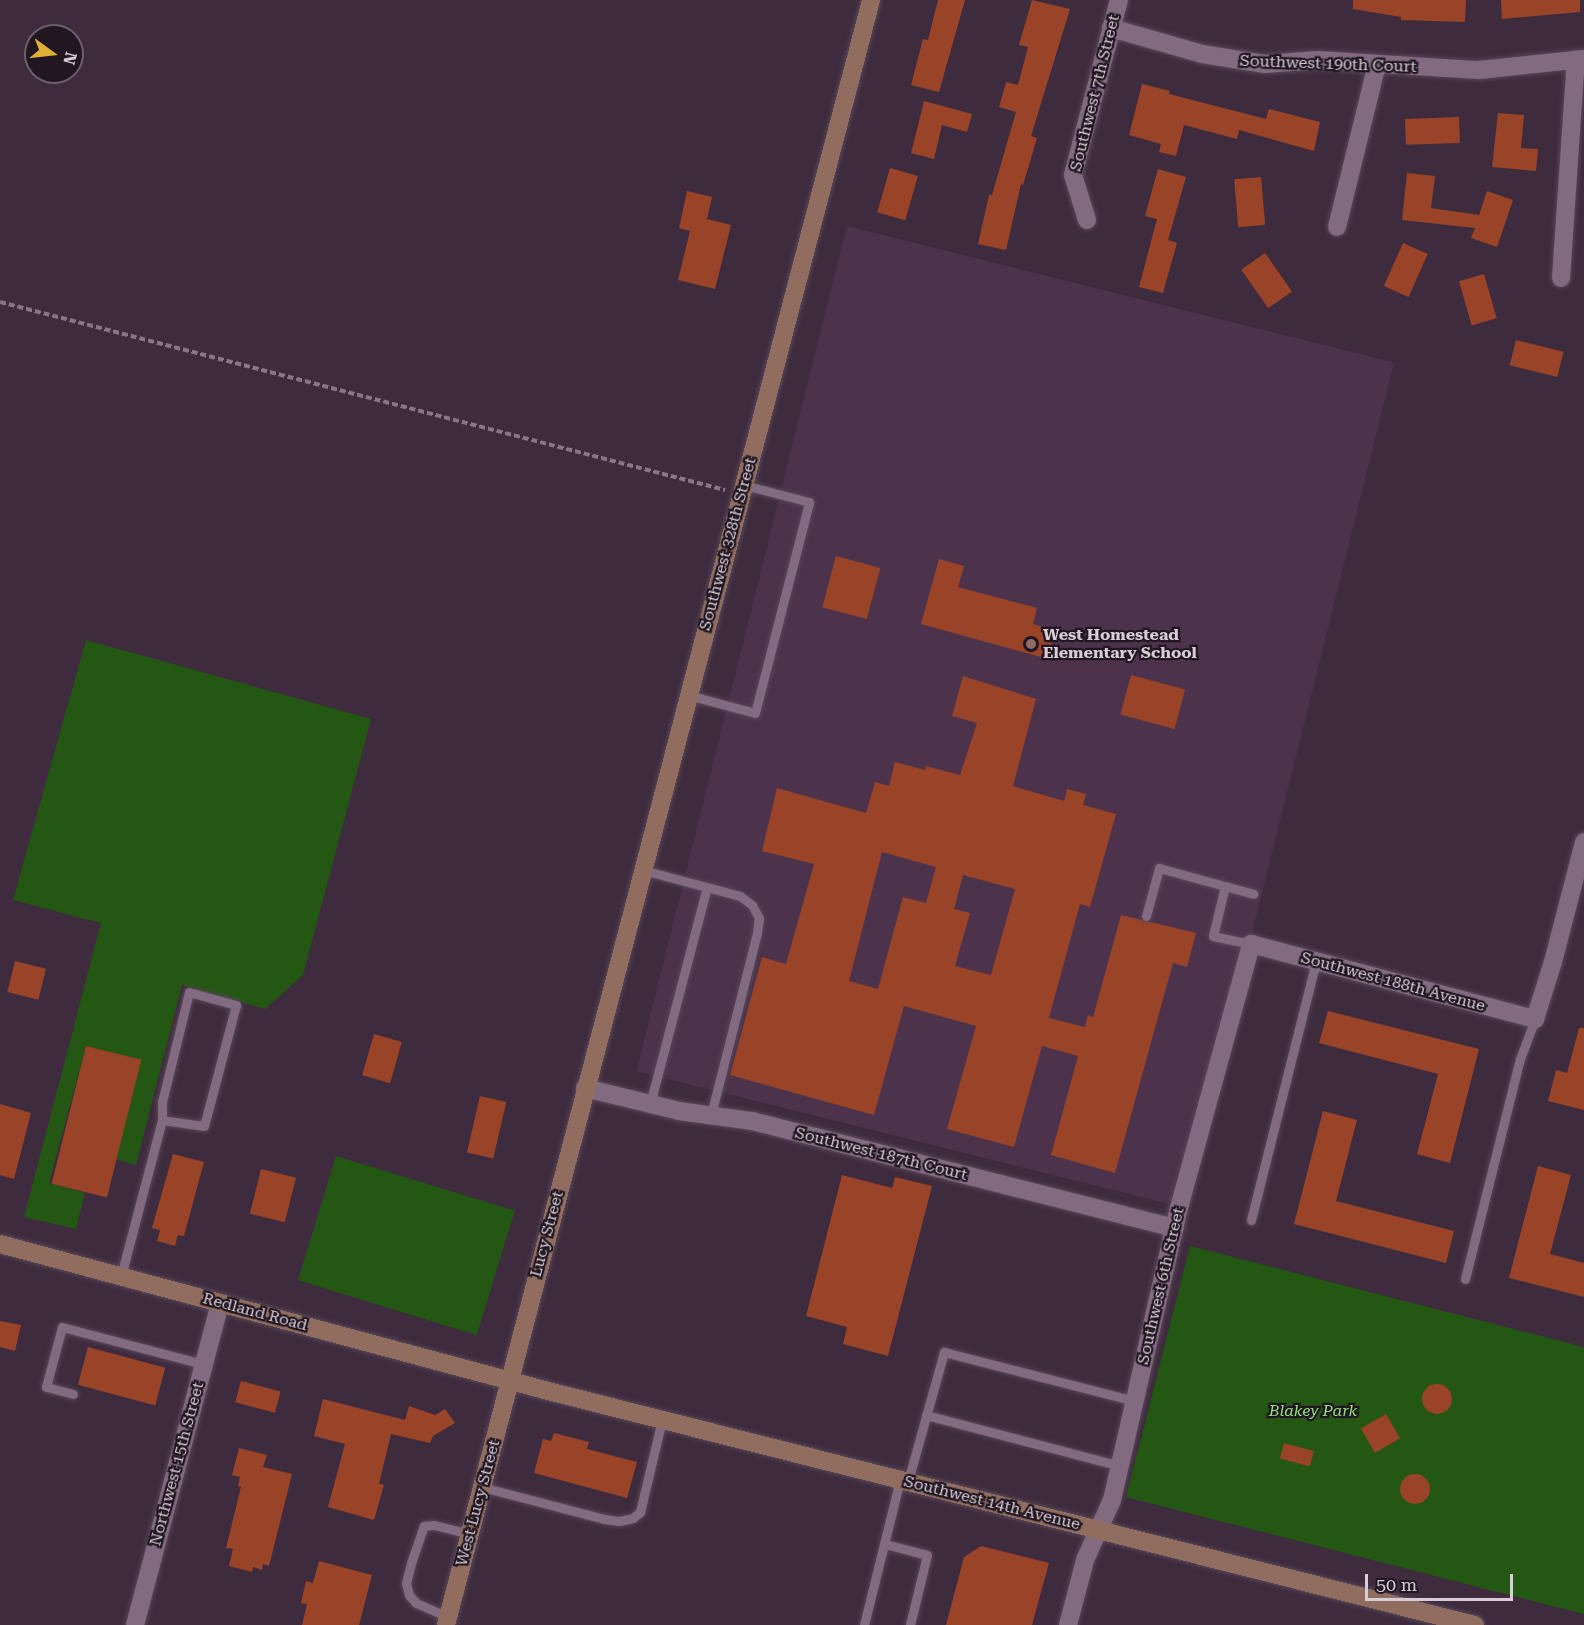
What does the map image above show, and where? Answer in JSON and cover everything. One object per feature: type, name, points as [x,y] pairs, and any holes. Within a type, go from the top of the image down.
[{"type":"street","name":"Southwest 328th Street","points":[[585,1088],[871,0]]},
{"type":"street","name":"Southwest 7th Street","points":[[1088,220],[1073,175],[1119,0]]},
{"type":"street","name":"Southwest 190th Court","points":[[1112,28],[1202,54],[1247,62],[1318,60],[1479,69],[1580,59]]},
{"type":"street","points":[[1561,278],[1580,59]]},
{"type":"street","points":[[1337,227],[1377,64]]},
{"type":"street","points":[[1535,1019],[1553,962],[1584,842]]},
{"type":"street","name":"Southwest 188th Avenue","points":[[1251,944],[1535,1019]]},
{"type":"street","name":"Southwest 6th Street","points":[[1068,1625],[1085,1560],[1112,1500],[1175,1228],[1251,944]]},
{"type":"street","name":"Southwest 187th Court","points":[[585,1088],[650,1104],[752,1121],[1175,1228]]},
{"type":"street","name":"Lucy Street","points":[[509,1380],[585,1088]]},
{"type":"street","name":"Redland Road","points":[[0,1244],[509,1380]]},
{"type":"street","name":"Northwest 15th Street","points":[[135,1625],[220,1303]]},
{"type":"street","name":"Southwest 14th Avenue","points":[[509,1380],[1474,1625]]},
{"type":"street","name":"West Lucy Street","points":[[447,1621],[509,1380]]},
{"type":"lane","points":[[688,695],[755,713],[809,502],[743,490]]},
{"type":"lane","points":[[1146,916],[1159,868],[1254,894]]},
{"type":"lane","points":[[643,870],[746,899],[756,911],[759,925],[711,1115]]},
{"type":"lane","points":[[1225,886],[1213,936],[1251,944]]},
{"type":"lane","points":[[650,1104],[707,887]]},
{"type":"lane","points":[[1251,1220],[1316,962]]},
{"type":"lane","points":[[121,1276],[162,1120],[162,1102],[189,992],[236,1005],[204,1126],[162,1120]]},
{"type":"lane","points":[[1465,1279],[1520,1059],[1535,1019]]},
{"type":"lane","points":[[73,1394],[46,1387],[62,1327],[203,1364]]},
{"type":"lane","points":[[864,1625],[885,1544],[944,1352],[1136,1401]]},
{"type":"lane","points":[[926,1415],[1121,1466]]},
{"type":"lane","points":[[482,1487],[604,1518],[619,1521],[633,1518],[640,1512],[642,1506],[662,1420]]},
{"type":"lane","points":[[447,1621],[416,1603],[409,1595],[406,1583],[411,1563],[424,1526],[434,1525],[470,1534]]},
{"type":"lane","points":[[885,1544],[927,1555],[910,1625]]},
{"type":"path","points":[[0,303],[743,490]]},
{"type":"shaded area","name":"West Homestead Elementary School","points":[[847,226],[1394,362],[1184,1208],[636,1071]]},
{"type":"green space","points":[[86,640],[371,719],[303,975],[265,1009],[182,985],[136,1165],[115,1159],[140,1060],[86,1046],[49,1183],[85,1193],[76,1229],[24,1217],[101,923],[13,900]]},
{"type":"green space","points":[[336,1156],[515,1211],[477,1335],[298,1280]]},
{"type":"green space","name":"Blakey Park","points":[[1190,1246],[1584,1347],[1584,1614],[1126,1497]]},
{"type":"building","points":[[938,0],[965,0],[939,92],[911,85],[923,39],[928,40]]},
{"type":"building","points":[[1032,0],[1070,9],[1031,136],[1037,138],[1023,185],[1021,184],[1006,250],[978,244],[989,195],[992,195],[1016,112],[999,107],[1006,82],[1018,85],[1028,47],[1019,45]]},
{"type":"building","points":[[1353,0],[1466,0],[1465,22],[1401,20],[1401,17],[1353,9]]},
{"type":"building","points":[[1501,0],[1580,0],[1580,12],[1502,19]]},
{"type":"building","points":[[1142,84],[1170,91],[1169,94],[1266,119],[1269,109],[1320,122],[1314,151],[1239,130],[1237,139],[1184,125],[1176,156],[1159,152],[1161,144],[1129,135]]},
{"type":"building","points":[[924,101],[972,114],[967,132],[942,125],[934,159],[911,153]]},
{"type":"building","points":[[1498,113],[1524,115],[1521,148],[1538,149],[1536,171],[1492,167]]},
{"type":"building","points":[[1459,117],[1460,143],[1406,145],[1405,119]]},
{"type":"building","points":[[890,168],[918,176],[905,220],[877,212]]},
{"type":"building","points":[[1158,169],[1186,177],[1168,240],[1177,243],[1163,293],[1139,287],[1157,219],[1145,216]]},
{"type":"building","points":[[1407,173],[1435,176],[1431,208],[1479,215],[1487,191],[1513,200],[1497,247],[1471,238],[1475,228],[1402,220]]},
{"type":"building","points":[[1261,177],[1265,225],[1238,227],[1234,179]]},
{"type":"building","points":[[687,191],[712,197],[707,219],[731,225],[715,289],[678,280],[690,231],[679,228]]},
{"type":"building","points":[[1403,243],[1428,254],[1409,297],[1384,286]]},
{"type":"building","points":[[1265,253],[1292,292],[1268,308],[1241,270]]},
{"type":"building","points":[[1484,274],[1497,318],[1472,325],[1459,281]]},
{"type":"building","points":[[1516,340],[1564,352],[1557,377],[1510,365]]},
{"type":"building","points":[[836,556],[880,568],[867,619],[822,607]]},
{"type":"building","points":[[939,559],[964,566],[958,587],[1037,608],[1033,624],[1055,631],[1048,659],[921,624]]},
{"type":"building","points":[[1131,675],[1185,689],[1174,729],[1120,715]]},
{"type":"building","points":[[963,676],[1036,699],[1013,786],[1064,801],[1067,789],[1086,794],[1083,805],[1116,814],[1090,907],[1080,904],[1049,1018],[1085,1027],[1088,1015],[1093,1017],[1121,915],[1196,933],[1187,967],[1173,963],[1115,1173],[1051,1155],[1078,1056],[1042,1046],[1014,1147],[947,1129],[976,1026],[904,1006],[874,1115],[730,1075],[762,957],[786,964],[814,864],[762,851],[777,788],[866,813],[875,782],[889,786],[895,762],[925,770],[926,766],[960,775],[977,723],[952,716]],"holes":[[[882,852],[936,867],[926,903],[903,897],[878,989],[849,981]],[[963,875],[1015,889],[991,975],[955,966],[970,913],[954,909]]]},
{"type":"building","points":[[15,961],[46,969],[38,1000],[7,992]]},
{"type":"building","points":[[1328,1011],[1479,1049],[1450,1163],[1417,1154],[1438,1074],[1319,1043]]},
{"type":"building","points":[[1579,1028],[1584,1028],[1584,1110],[1548,1101],[1556,1070],[1567,1073]]},
{"type":"building","points":[[374,1034],[402,1042],[390,1083],[362,1075]]},
{"type":"building","points":[[86,1046],[141,1060],[107,1198],[52,1184]]},
{"type":"building","points":[[480,1096],[506,1102],[493,1159],[467,1153]]},
{"type":"building","points":[[0,1104],[31,1113],[14,1179],[0,1175]]},
{"type":"building","points":[[1323,1111],[1357,1120],[1336,1201],[1454,1231],[1446,1263],[1294,1224]]},
{"type":"building","points":[[173,1154],[204,1162],[184,1236],[178,1235],[175,1246],[157,1241],[160,1230],[152,1228]]},
{"type":"building","points":[[1538,1166],[1571,1175],[1550,1254],[1584,1263],[1584,1297],[1509,1278]]},
{"type":"building","points":[[261,1169],[296,1178],[285,1222],[250,1214]]},
{"type":"building","points":[[842,1175],[892,1188],[895,1177],[932,1186],[888,1356],[843,1344],[847,1327],[806,1316]]},
{"type":"building","points":[[0,1321],[21,1325],[15,1351],[0,1347]]},
{"type":"building","points":[[88,1347],[165,1368],[155,1405],[78,1385]]},
{"type":"building","points":[[241,1381],[281,1392],[275,1413],[235,1402]]},
{"type":"building","points":[[1437,1384],[1448,1388],[1452,1399],[1448,1410],[1437,1414],[1426,1410],[1422,1399],[1426,1388]]},
{"type":"building","points":[[323,1399],[405,1420],[409,1406],[435,1415],[445,1409],[455,1423],[433,1436],[430,1443],[391,1434],[379,1484],[384,1485],[374,1520],[328,1507],[345,1444],[314,1436]]},
{"type":"building","points":[[1386,1414],[1400,1438],[1375,1453],[1361,1428]]},
{"type":"building","points":[[554,1433],[589,1442],[587,1449],[637,1462],[627,1498],[534,1473],[543,1439],[551,1441]]},
{"type":"building","points":[[1284,1443],[1314,1451],[1310,1466],[1280,1458]]},
{"type":"building","points":[[239,1448],[267,1455],[263,1467],[292,1474],[269,1566],[263,1564],[262,1570],[253,1567],[252,1572],[229,1566],[233,1549],[226,1548],[241,1487],[238,1486],[240,1477],[232,1475]]},
{"type":"building","points":[[1415,1474],[1426,1478],[1430,1489],[1426,1500],[1415,1504],[1404,1500],[1400,1489],[1404,1478]]},
{"type":"building","points":[[981,1546],[1049,1563],[1032,1625],[946,1625],[964,1557]]},
{"type":"building","points":[[319,1561],[372,1575],[359,1625],[302,1625],[307,1604],[301,1603],[306,1581],[313,1583]]},
{"type":"place","name":"West Homestead Elementary School","points":[[1031,644]]}]
